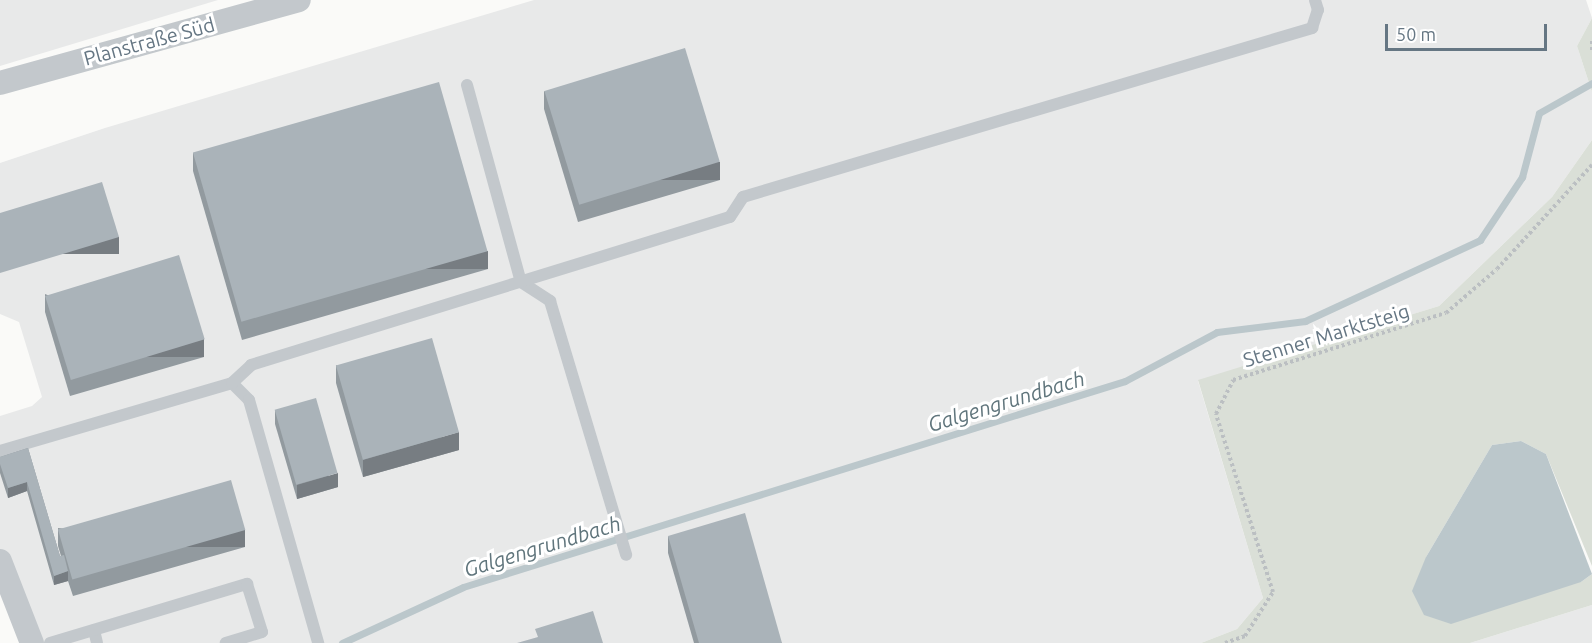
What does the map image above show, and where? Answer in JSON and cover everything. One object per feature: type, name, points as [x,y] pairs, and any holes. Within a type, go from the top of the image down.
[{"type":"street","name":"Planstraße Süd","points":[[0,83],[299,0]]},
{"type":"street","points":[[0,561],[32,643]]},
{"type":"lane","points":[[0,451],[232,383],[251,365],[730,217],[743,197],[1312,28],[1318,9],[1315,0]]},
{"type":"lane","points":[[466,85],[521,282],[550,301],[626,555]]},
{"type":"lane","points":[[232,383],[249,400],[317,638]]},
{"type":"lane","points":[[50,643],[247,584],[262,632],[226,643]]},
{"type":"lane","points":[[93,630],[97,643]]},
{"type":"path","points":[[1592,41],[1592,51]]},
{"type":"path","name":"Stenner Marktsteig","points":[[1225,643],[1245,636],[1273,592],[1216,414],[1233,380],[1446,313],[1497,269],[1592,165]]},
{"type":"shaded area","points":[[0,0],[218,0],[0,66]]},
{"type":"shaded area","points":[[534,0],[1586,0],[1592,18],[1577,46],[1592,92],[1592,140],[1552,197],[1439,306],[1198,381],[1263,598],[1237,629],[1201,643],[23,643],[0,585],[0,416],[32,406],[42,397],[19,322],[0,314],[0,163],[105,128]]},
{"type":"shaded area","points":[[1592,18],[1592,92],[1577,46]]},
{"type":"shaded area","points":[[1592,140],[1592,566],[1546,454],[1521,441],[1492,445],[1426,557],[1581,582],[1592,574],[1592,605],[1470,643],[1201,643],[1237,629],[1263,598],[1198,380],[1439,306],[1552,197]]},
{"type":"shaded area","points":[[1521,441],[1546,454],[1592,574],[1581,582],[1451,624],[1424,615],[1412,591],[1426,557],[1492,445]]},
{"type":"shaded area","points":[[1592,605],[1592,643],[1470,643]]},
{"type":"building","points":[[685,48],[720,162],[579,205],[544,91]]},
{"type":"building","points":[[439,82],[488,251],[241,322],[193,153]]},
{"type":"building","points":[[102,182],[119,237],[0,273],[0,213]]},
{"type":"building","points":[[179,255],[205,339],[71,380],[45,296]]},
{"type":"building","points":[[432,338],[459,432],[363,460],[336,366]]},
{"type":"building","points":[[316,398],[337,473],[296,485],[275,410]]},
{"type":"building","points":[[28,448],[60,556],[64,555],[68,571],[54,576],[27,482],[8,488],[0,464],[0,457]]},
{"type":"building","points":[[231,480],[245,530],[72,580],[58,530]]},
{"type":"building","points":[[745,513],[782,643],[699,643],[668,536]]},
{"type":"building","points":[[593,611],[603,643],[517,643],[538,637],[535,629]]},
{"type":"waterway","name":"Galgengrundbach","points":[[342,643],[463,587],[1125,381],[1217,332],[1305,321],[1480,240],[1522,177],[1539,113],[1592,83]]}]
